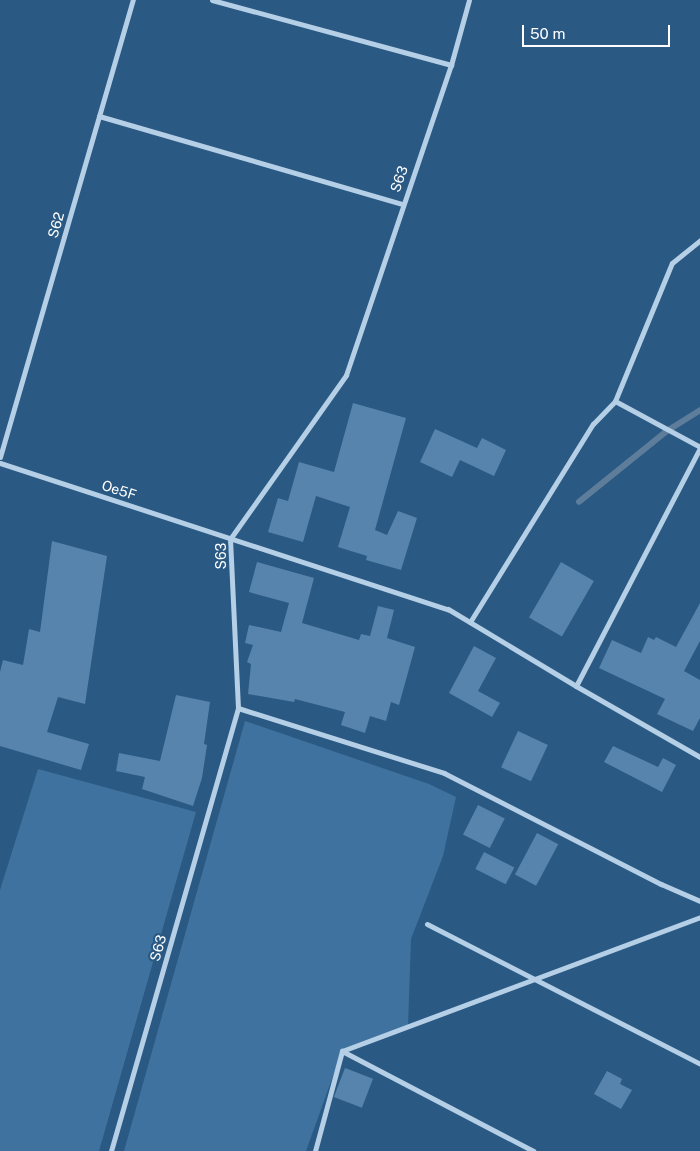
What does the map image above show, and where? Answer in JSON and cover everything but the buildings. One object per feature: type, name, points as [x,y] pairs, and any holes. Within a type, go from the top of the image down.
[{"type":"street","name":"S62","points":[[0,456],[134,0]]},
{"type":"street","points":[[212,0],[450,65]]},
{"type":"street","name":"S63","points":[[111,1151],[238,708],[230,539],[346,375],[450,65],[469,0]]},
{"type":"street","points":[[100,116],[402,204]]},
{"type":"street","points":[[470,622],[593,424],[615,401],[672,263],[700,240]]},
{"type":"street","points":[[576,686],[700,448],[615,401]]},
{"type":"street","name":"Oe5F","points":[[0,463],[448,609],[576,686],[700,756]]},
{"type":"street","points":[[238,708],[444,774],[661,884],[700,901]]},
{"type":"street","points":[[342,1051],[700,918]]},
{"type":"street","points":[[427,924],[700,1064]]},
{"type":"street","points":[[315,1151],[342,1051]]},
{"type":"street","points":[[342,1051],[533,1151]]},
{"type":"shaded area","points":[[245,721],[429,784],[456,797],[443,856],[411,939],[408,1027],[342,1051],[306,1151],[124,1151]]},
{"type":"shaded area","points":[[38,769],[196,812],[99,1151],[0,1151],[0,890]]},
{"type":"waterway","points":[[579,502],[667,431],[700,410]]}]
